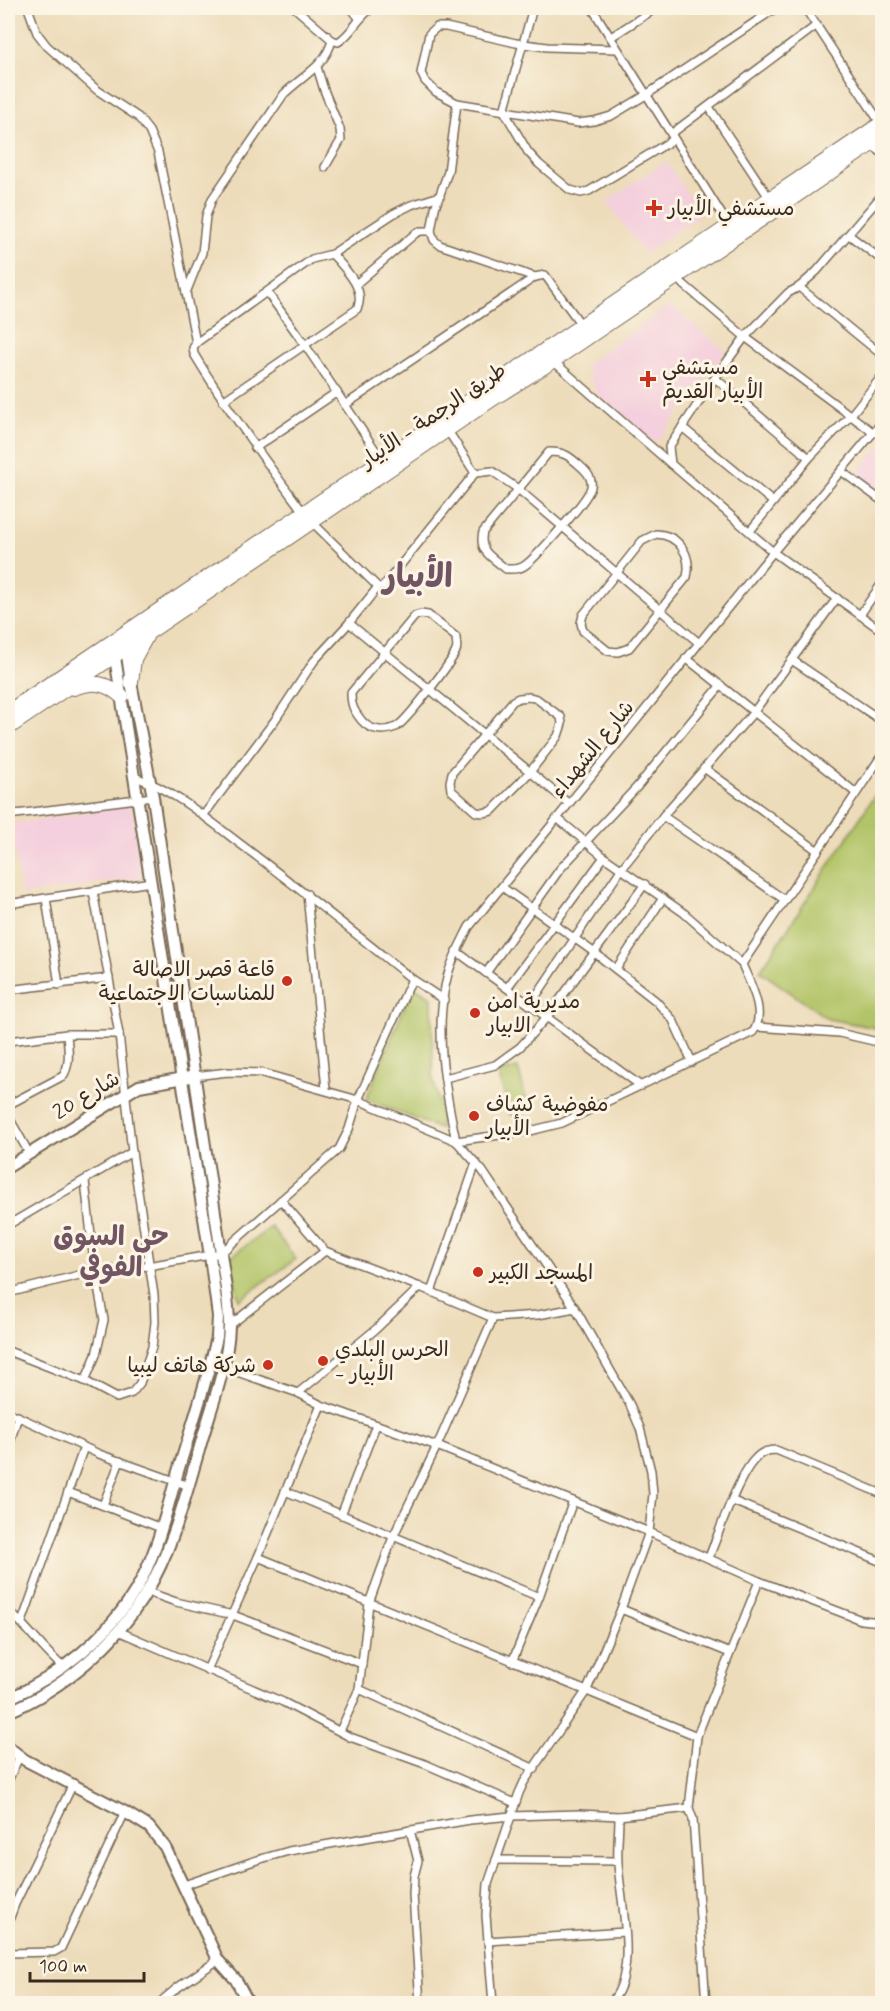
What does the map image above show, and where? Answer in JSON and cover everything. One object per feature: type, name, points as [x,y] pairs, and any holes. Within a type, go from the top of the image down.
[{"type":"highway","name":"طريق الرجمة - الأبيار","points":[[670,272],[729,226],[770,199],[880,135]]},
{"type":"highway","name":"طريق الرجمة - الأبيار","points":[[8,728],[60,693],[119,645],[154,630],[309,518],[382,460],[585,331],[670,272],[880,135]]},
{"type":"highway","name":"طريق الرجمة - الأبيار","points":[[8,712],[119,645],[309,518],[553,362],[585,331]]},
{"type":"highway","points":[[131,682],[134,659],[139,648],[154,630]]},
{"type":"highway","points":[[60,693],[94,683],[108,686],[122,697]]},
{"type":"street","points":[[28,8],[37,33],[47,46],[97,90],[138,117],[149,131],[160,160],[196,343]]},
{"type":"street","points":[[295,8],[332,40],[338,42],[344,39],[359,18],[372,8]]},
{"type":"street","points":[[351,8],[359,18]]},
{"type":"street","points":[[533,8],[504,111],[528,152],[561,184],[576,193],[589,191],[672,137],[709,106],[817,26]]},
{"type":"street","points":[[591,8],[729,226]]},
{"type":"street","points":[[611,37],[656,8]]},
{"type":"street","points":[[617,49],[547,47],[437,27],[429,34],[421,73],[435,92],[457,102],[578,123],[594,121],[611,116],[646,95],[776,8]]},
{"type":"street","points":[[805,8],[880,135]]},
{"type":"street","points":[[185,295],[202,253],[206,216],[212,199],[284,94],[317,67],[329,52],[332,40]]},
{"type":"street","points":[[317,67],[340,129],[341,140],[325,167]]},
{"type":"street","points":[[457,102],[448,172],[432,231],[434,240],[440,245],[535,277]]},
{"type":"street","points":[[709,106],[770,199]]},
{"type":"street","points":[[671,464],[669,447],[745,337],[788,293],[800,287],[849,235],[882,195]]},
{"type":"street","points":[[378,588],[309,518],[255,448],[223,401],[194,354],[193,348],[196,343],[312,259],[332,254],[393,214],[411,205],[440,196]]},
{"type":"street","points":[[356,284],[416,233],[432,231]]},
{"type":"street","points":[[849,235],[882,260]]},
{"type":"street","points":[[223,401],[357,309],[360,297],[356,284],[332,254]]},
{"type":"street","points":[[670,272],[745,337],[851,414],[873,433]]},
{"type":"street","points":[[345,405],[535,277],[543,274],[585,331]]},
{"type":"street","points":[[800,287],[882,355]]},
{"type":"street","points":[[267,292],[306,345],[382,460]]},
{"type":"street","points":[[553,362],[773,552],[882,631]]},
{"type":"street","points":[[750,531],[809,458],[851,414],[882,376]]},
{"type":"street","points":[[715,378],[809,458]]},
{"type":"street","points":[[255,448],[336,392]]},
{"type":"street","name":"شارع الشهداء","points":[[456,1141],[447,1097],[440,1023],[447,976],[456,951],[469,927],[686,658],[882,422]]},
{"type":"street","points":[[682,427],[773,502]]},
{"type":"street","points":[[448,431],[475,473]]},
{"type":"street","points":[[549,452],[567,454],[587,471],[591,482],[588,495],[525,566],[506,570],[482,549],[481,541],[483,532],[518,489],[549,452]]},
{"type":"street","points":[[203,816],[275,720],[314,661],[378,588],[386,585],[475,473],[492,471],[518,489],[699,643]]},
{"type":"street","points":[[841,471],[882,501]]},
{"type":"street","points":[[656,534],[670,537],[687,552],[689,567],[687,577],[629,648],[618,652],[608,651],[583,631],[580,624],[583,615],[616,573],[642,541],[656,534]]},
{"type":"street","points":[[860,615],[882,583]]},
{"type":"street","points":[[530,1005],[622,868],[663,816],[753,713],[837,598]]},
{"type":"street","points":[[421,614],[428,615],[456,638],[456,651],[429,689],[399,725],[380,730],[367,726],[352,710],[351,693],[386,653],[415,616],[421,614]]},
{"type":"street","points":[[349,623],[568,803]]},
{"type":"street","points":[[8,1699],[87,1662],[118,1631],[171,1540],[189,1486],[222,1366],[229,1326],[215,1254],[188,1077],[151,782],[131,682],[119,645]]},
{"type":"street","points":[[119,645],[122,697],[151,882],[188,1077]]},
{"type":"street","points":[[686,658],[856,793]]},
{"type":"street","points":[[792,660],[882,722]]},
{"type":"street","points":[[486,973],[560,870],[637,787],[721,685]]},
{"type":"street","points":[[519,698],[537,699],[561,717],[561,730],[530,772],[492,812],[483,813],[476,812],[451,790],[450,782],[452,773],[485,735],[513,701],[519,698]]},
{"type":"street","points":[[742,964],[882,754]]},
{"type":"street","points":[[704,768],[818,851]]},
{"type":"street","points":[[135,777],[151,782],[203,816],[307,894],[412,979],[444,1000]]},
{"type":"street","points":[[8,815],[153,797]]},
{"type":"street","points":[[663,816],[786,900]]},
{"type":"street","points":[[456,1141],[530,1131],[562,1123],[753,1032],[757,1027],[758,1006],[742,964],[684,913],[604,857],[557,818]]},
{"type":"street","points":[[507,988],[604,857]]},
{"type":"street","points":[[8,904],[151,882]]},
{"type":"street","points":[[445,1078],[495,1065],[520,1047],[547,1017],[645,884]]},
{"type":"street","points":[[502,887],[576,938],[656,1001],[672,1020],[692,1062]]},
{"type":"street","points":[[8,1351],[86,1381],[117,1398],[132,1393],[140,1383],[152,1347],[155,1322],[154,1295],[132,1152],[119,1034],[93,891]]},
{"type":"street","points":[[307,894],[326,1089]]},
{"type":"street","points":[[46,898],[59,985]]},
{"type":"street","points":[[616,969],[663,898]]},
{"type":"street","points":[[456,951],[641,1086]]},
{"type":"street","points":[[8,990],[109,978]]},
{"type":"street","points":[[8,1293],[95,1271],[148,1266],[215,1254],[339,1149],[349,1129],[358,1100],[412,979]]},
{"type":"street","points":[[757,1027],[838,1033],[882,1043]]},
{"type":"street","points":[[8,1041],[67,1034],[119,1034]]},
{"type":"street","points":[[8,1105],[63,1076],[67,1070],[67,1034]]},
{"type":"street","points":[[188,1077],[228,1072],[262,1073],[326,1089],[358,1100],[456,1141],[476,1163],[575,1308],[630,1405],[640,1428],[651,1471],[653,1494],[649,1532],[621,1609],[587,1690],[524,1782],[488,1884],[486,1915],[493,2004]]},
{"type":"street","name":"شارع 20","points":[[8,1167],[127,1092],[150,1083],[188,1077]]},
{"type":"street","points":[[8,1116],[29,1153]]},
{"type":"street","points":[[8,1224],[132,1152]]},
{"type":"street","points":[[431,1292],[476,1163]]},
{"type":"street","points":[[85,1181],[95,1271],[104,1320],[96,1355],[86,1381]]},
{"type":"street","points":[[281,1200],[325,1251],[493,1318],[538,1315],[575,1308]]},
{"type":"street","points":[[229,1326],[325,1251]]},
{"type":"street","points":[[8,1712],[37,1697],[67,1670],[142,1589],[217,1337],[215,1254]]},
{"type":"street","points":[[298,1393],[376,1329],[420,1287]]},
{"type":"street","points":[[340,1731],[359,1689],[369,1603],[393,1537],[437,1446],[493,1318]]},
{"type":"street","points":[[211,1362],[298,1393],[321,1406],[437,1446],[709,1557],[759,1581],[861,1620],[882,1622]]},
{"type":"street","points":[[207,1671],[321,1406]]},
{"type":"street","points":[[8,1412],[84,1447],[189,1486]]},
{"type":"street","points":[[8,1449],[18,1416]]},
{"type":"street","points":[[341,1515],[376,1425]]},
{"type":"street","points":[[22,1622],[84,1447]]},
{"type":"street","points":[[709,1557],[746,1470],[756,1457],[767,1450],[776,1450],[882,1494]]},
{"type":"street","points":[[103,1505],[120,1461]]},
{"type":"street","points":[[285,1491],[539,1597]]},
{"type":"street","points":[[68,1492],[161,1528]]},
{"type":"street","points":[[733,1501],[882,1562]]},
{"type":"street","points":[[512,1662],[539,1597],[573,1502]]},
{"type":"street","points":[[258,1557],[697,1736]]},
{"type":"street","points":[[706,2004],[693,1819],[689,1808],[697,1736],[759,1581]]},
{"type":"street","points":[[142,1589],[176,1602],[233,1615],[362,1664]]},
{"type":"street","points":[[621,1609],[730,1653]]},
{"type":"street","points":[[8,1610],[22,1622],[48,1654],[67,1670]]},
{"type":"street","points":[[118,1631],[283,1702],[350,1737],[425,1764],[516,1803]]},
{"type":"street","points":[[359,1689],[535,1769]]},
{"type":"street","points":[[8,1747],[17,1758],[73,1784],[149,1827],[165,1847],[218,1960],[236,1980],[249,2004]]},
{"type":"street","points":[[8,1781],[17,1758]]},
{"type":"street","points":[[8,1923],[73,1784]]},
{"type":"street","points":[[184,1885],[289,1851],[470,1820],[579,1814],[619,1816],[689,1808]]},
{"type":"street","points":[[8,1953],[54,1952],[61,1948],[125,1812]]},
{"type":"street","points":[[609,2004],[624,1981],[626,1971],[625,1932],[617,1861],[619,1816]]},
{"type":"street","points":[[410,1830],[418,1861],[413,1894],[420,2004]]},
{"type":"street","points":[[496,1860],[617,1861]]},
{"type":"street","points":[[488,1941],[625,1932]]},
{"type":"street","points":[[158,2004],[218,1960]]},
{"type":"shaded area","name":"مستشفي الأبيار","points":[[666,161],[701,215],[644,254],[607,201]]},
{"type":"shaded area","name":"مستشفي الأبيار القديم","points":[[670,305],[726,351],[656,443],[597,394],[585,365]]},
{"type":"shaded area","points":[[882,444],[882,495],[855,476]]},
{"type":"shaded area","points":[[131,806],[142,877],[22,895],[11,824]]},
{"type":"green space","points":[[882,784],[882,1029],[828,1019],[760,971]]},
{"type":"green space","points":[[416,988],[432,997],[433,1078],[442,1114],[440,1129],[366,1099],[411,991]]},
{"type":"green space","points":[[518,1068],[529,1110],[510,1115],[498,1073]]},
{"type":"green space","points":[[271,1227],[296,1259],[239,1300],[229,1258]]},
{"type":"place","name":"مستشفي الأبيار","points":[[654,208]]},
{"type":"place","name":"مستشفي الأبيار القديم","points":[[648,379]]},
{"type":"place","name":"قاعة قصر الاصالة للمناسبات الاجتماعية","points":[[287,981]]},
{"type":"place","name":"مديرية امن الابيار","points":[[475,1013]]},
{"type":"place","name":"مفوضية كشاف الأبيار","points":[[474,1116]]},
{"type":"place","name":"المسجد الكبير","points":[[478,1272]]},
{"type":"place","name":"الحرس البلدي - الأبيار","points":[[323,1361]]},
{"type":"place","name":"شركة هاتف ليبيا","points":[[268,1365]]},
{"type":"district","name":"الأبيار","points":[[418,575]]},
{"type":"district","name":"حي السوق الفوفي","points":[[111,1252]]}]
